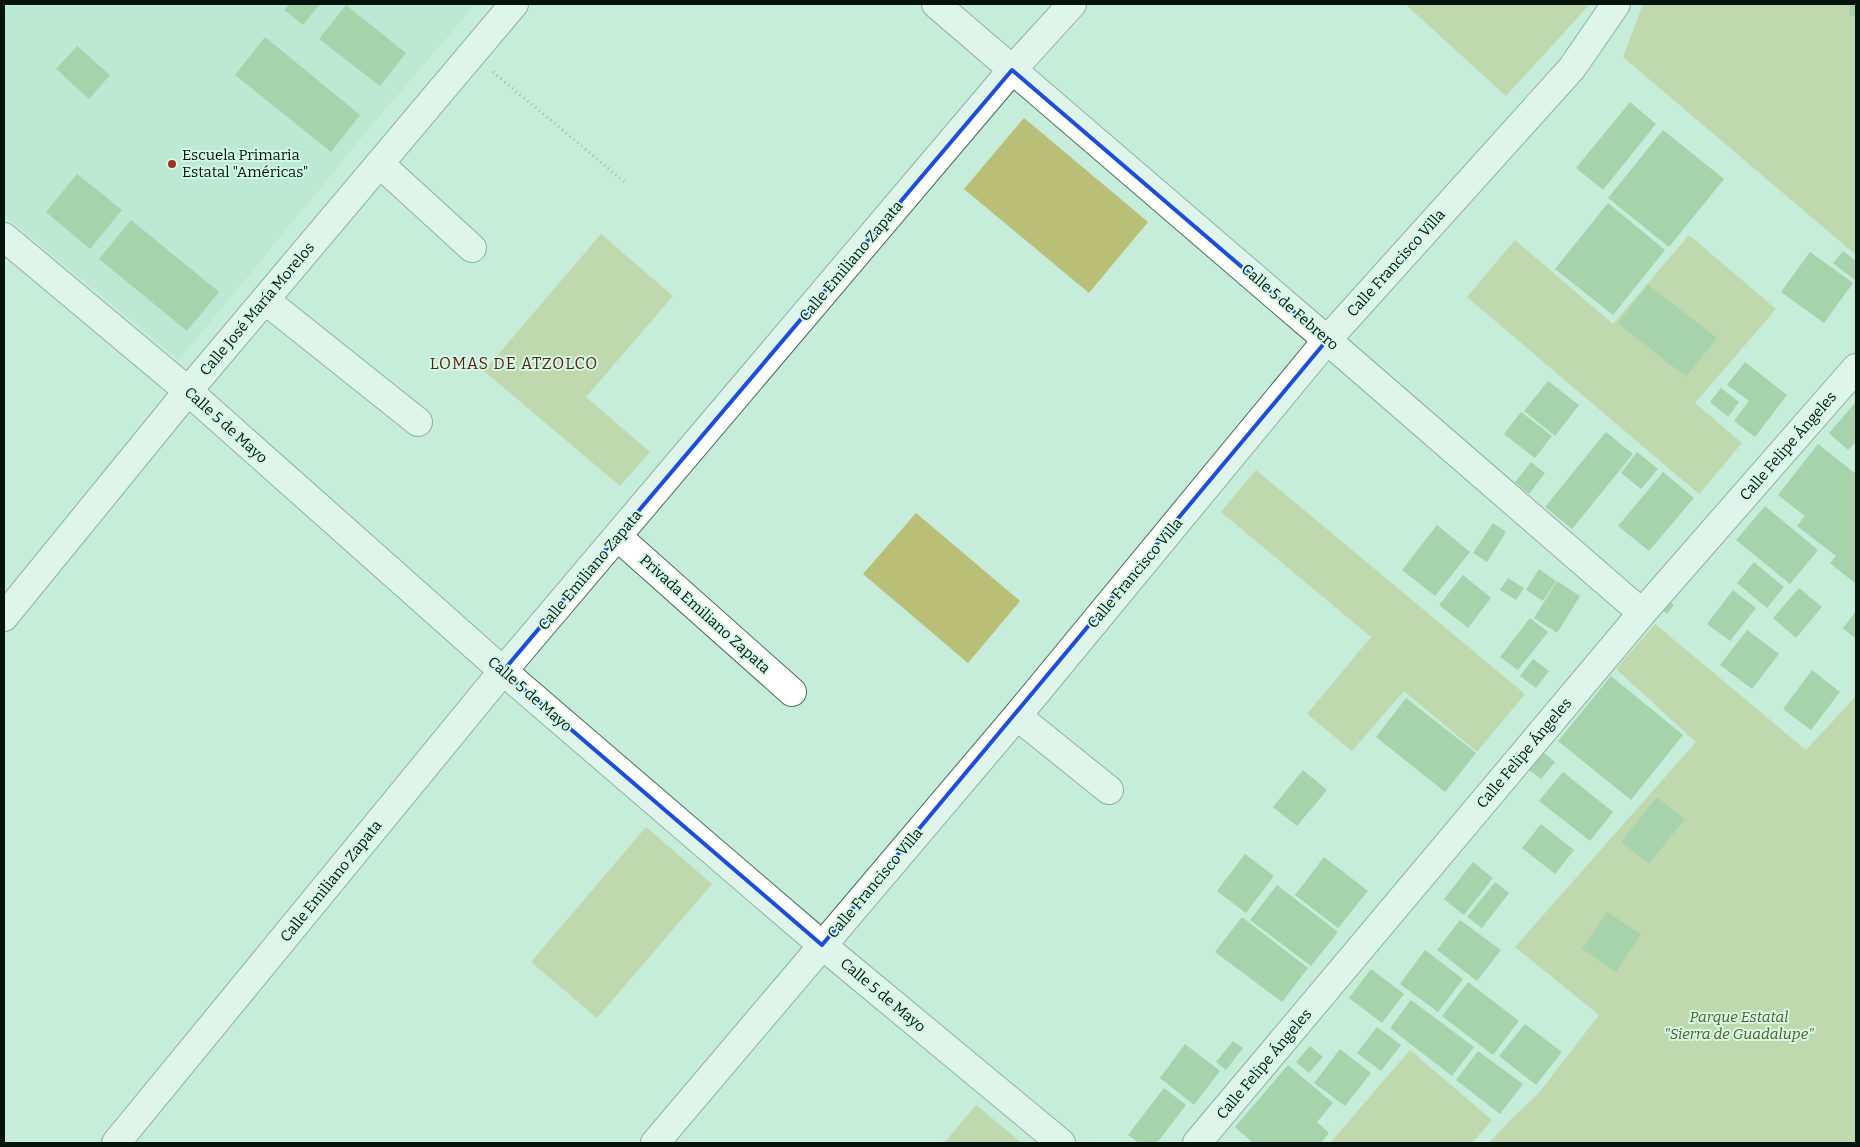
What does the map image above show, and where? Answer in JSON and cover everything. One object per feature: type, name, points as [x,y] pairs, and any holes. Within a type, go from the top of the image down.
[{"type":"street","name":"Calle José María Morelos","points":[[4,618],[188,391],[514,4]]},
{"type":"street","name":"Calle 5 de Febrero","points":[[936,4],[1642,613]]},
{"type":"street","name":"Calle Emiliano Zapata","points":[[116,1143],[503,671],[1012,70],[1072,4]]},
{"type":"street","name":"Calle Francisco Villa","points":[[655,1143],[1017,716],[1327,340],[1572,68],[1616,4]]},
{"type":"street","points":[[380,164],[472,248]]},
{"type":"street","name":"Calle 5 de Mayo","points":[[4,237],[188,391],[503,671],[822,945],[1061,1143]]},
{"type":"street","points":[[265,300],[418,422]]},
{"type":"street","name":"Calle Felipe Ángeles","points":[[1197,1143],[1642,613],[1856,368]]},
{"type":"street","name":"Privada Emiliano Zapata","points":[[618,537],[792,692]]},
{"type":"street","points":[[1017,716],[1109,790]]},
{"type":"path","points":[[472,54],[627,184]]},
{"type":"highlighted area","points":[[1012,70],[1327,340],[822,945],[503,671]]},
{"type":"shaded area","name":"Escuela Primaria Estatal \"Américas\"","points":[[8,4],[476,4],[382,113],[179,360],[4,215],[4,8]]},
{"type":"green space","points":[[1405,4],[1590,4],[1506,96]]},
{"type":"green space","points":[[1643,4],[1856,4],[1856,255],[1623,57]]},
{"type":"green space","points":[[1024,118],[1148,222],[1089,293],[964,189]]},
{"type":"green space","points":[[601,234],[673,296],[586,397],[650,452],[620,486],[484,371]]},
{"type":"green space","points":[[1689,235],[1776,309],[1695,403],[1742,443],[1699,494],[1467,297],[1515,240],[1613,324]]},
{"type":"green space","points":[[1256,470],[1525,694],[1477,752],[1404,691],[1352,751],[1307,714],[1371,637],[1221,512]]},
{"type":"green space","points":[[916,513],[1020,601],[968,663],[863,574]]},
{"type":"green space","name":"Parque Estatal \"Sierra de Guadalupe\"","points":[[1655,624],[1806,750],[1856,696],[1856,1143],[1489,1143],[1537,1095],[1599,1015],[1515,947],[1696,742],[1616,669]]},
{"type":"green space","points":[[646,827],[712,884],[597,1018],[531,962]]},
{"type":"green space","points":[[1410,1050],[1492,1120],[1472,1143],[1330,1143]]},
{"type":"green space","points":[[976,1105],[1022,1143],[944,1143]]},
{"type":"building","points":[[289,4],[320,4],[303,25],[284,10]]},
{"type":"building","points":[[1849,4],[1856,4],[1856,16],[1850,16]]},
{"type":"building","points":[[346,5],[406,53],[380,86],[319,39]]},
{"type":"building","points":[[265,37],[360,115],[331,152],[235,75]]},
{"type":"building","points":[[77,46],[110,75],[89,99],[56,69]]},
{"type":"building","points":[[1630,102],[1656,124],[1603,190],[1576,168]]},
{"type":"building","points":[[1663,130],[1724,179],[1669,247],[1608,198]]},
{"type":"building","points":[[77,174],[122,210],[90,249],[46,212]]},
{"type":"building","points":[[1608,203],[1665,250],[1613,315],[1555,269]]},
{"type":"building","points":[[131,220],[219,292],[187,331],[99,259]]},
{"type":"building","points":[[1843,251],[1856,261],[1855,280],[1833,263]]},
{"type":"building","points":[[1810,252],[1853,283],[1824,323],[1781,292]]},
{"type":"building","points":[[1648,285],[1717,338],[1686,377],[1618,323]]},
{"type":"building","points":[[1745,362],[1787,395],[1755,437],[1734,421],[1749,401],[1727,385]]},
{"type":"building","points":[[1548,381],[1579,405],[1555,436],[1524,411]]},
{"type":"building","points":[[1721,388],[1739,402],[1728,417],[1710,402]]},
{"type":"building","points":[[1856,402],[1856,442],[1848,450],[1829,433]]},
{"type":"building","points":[[1521,412],[1552,436],[1535,458],[1504,434]]},
{"type":"building","points":[[1606,432],[1633,454],[1572,529],[1545,507]]},
{"type":"building","points":[[1818,444],[1856,474],[1856,584],[1830,563],[1836,556],[1797,526],[1805,516],[1778,495]]},
{"type":"building","points":[[1637,452],[1658,469],[1641,489],[1621,473]]},
{"type":"building","points":[[1531,462],[1545,473],[1529,494],[1515,482]]},
{"type":"building","points":[[1663,472],[1694,498],[1649,551],[1618,526]]},
{"type":"building","points":[[1765,506],[1818,550],[1790,584],[1736,540]]},
{"type":"building","points":[[1493,523],[1506,532],[1487,562],[1473,553]]},
{"type":"building","points":[[1437,525],[1470,552],[1435,596],[1402,570]]},
{"type":"building","points":[[1754,562],[1784,587],[1767,608],[1737,583]]},
{"type":"building","points":[[1539,569],[1556,581],[1543,601],[1526,590]]},
{"type":"building","points":[[1463,575],[1491,598],[1468,628],[1439,605]]},
{"type":"building","points":[[1508,578],[1524,588],[1516,600],[1500,590]]},
{"type":"building","points":[[1557,581],[1580,596],[1557,633],[1534,618]]},
{"type":"building","points":[[1799,588],[1822,607],[1796,638],[1773,618]]},
{"type":"building","points":[[1733,590],[1756,608],[1730,641],[1707,624]]},
{"type":"building","points":[[1666,599],[1674,605],[1667,614],[1659,607]]},
{"type":"building","points":[[1856,611],[1856,639],[1843,628]]},
{"type":"building","points":[[1530,618],[1548,632],[1518,670],[1500,657]]},
{"type":"building","points":[[1747,630],[1779,654],[1752,689],[1720,665]]},
{"type":"building","points":[[1533,659],[1549,671],[1536,688],[1520,676]]},
{"type":"building","points":[[1812,670],[1840,692],[1811,730],[1783,709]]},
{"type":"building","points":[[1611,676],[1683,735],[1631,800],[1558,741]]},
{"type":"building","points":[[1406,698],[1476,753],[1445,792],[1376,737]]},
{"type":"building","points":[[1543,752],[1555,762],[1541,779],[1529,770]]},
{"type":"building","points":[[1303,770],[1327,790],[1297,826],[1273,807]]},
{"type":"building","points":[[1563,772],[1613,812],[1590,841],[1539,801]]},
{"type":"building","points":[[1657,797],[1685,819],[1649,864],[1621,842]]},
{"type":"building","points":[[1541,824],[1574,850],[1555,874],[1522,848]]},
{"type":"building","points":[[1245,854],[1274,876],[1246,913],[1217,891]]},
{"type":"building","points":[[1324,857],[1368,891],[1338,928],[1295,895]]},
{"type":"building","points":[[1473,862],[1493,878],[1464,915],[1444,899]]},
{"type":"building","points":[[1495,882],[1509,893],[1482,928],[1467,917]]},
{"type":"building","points":[[1277,885],[1338,932],[1311,966],[1250,920]]},
{"type":"building","points":[[1607,912],[1641,934],[1616,972],[1582,949]]},
{"type":"building","points":[[1242,917],[1308,968],[1282,1002],[1215,952]]},
{"type":"building","points":[[1460,920],[1501,950],[1477,981],[1437,950]]},
{"type":"building","points":[[1425,950],[1463,979],[1438,1012],[1400,984]]},
{"type":"building","points":[[1371,969],[1404,994],[1382,1023],[1349,998]]},
{"type":"building","points":[[1468,982],[1519,1021],[1493,1055],[1442,1016]]},
{"type":"building","points":[[1411,1000],[1474,1047],[1452,1076],[1390,1028]]},
{"type":"building","points":[[1525,1024],[1562,1052],[1536,1085],[1499,1056]]},
{"type":"building","points":[[1377,1027],[1401,1045],[1381,1071],[1357,1053]]},
{"type":"building","points":[[1233,1041],[1243,1048],[1226,1070],[1216,1062]]},
{"type":"building","points":[[1185,1044],[1220,1071],[1194,1105],[1160,1078]]},
{"type":"building","points":[[1310,1046],[1323,1057],[1309,1073],[1296,1062]]},
{"type":"building","points":[[1340,1049],[1371,1073],[1345,1106],[1314,1083]]},
{"type":"building","points":[[1478,1051],[1523,1084],[1500,1114],[1456,1080]]},
{"type":"building","points":[[1288,1065],[1333,1103],[1317,1122],[1329,1133],[1321,1143],[1253,1143],[1235,1127]]},
{"type":"building","points":[[1164,1088],[1186,1105],[1157,1143],[1139,1143],[1128,1135]]},
{"type":"place","name":"Escuela Primaria Estatal \"Américas\"","points":[[172,164]]},
{"type":"district","name":"LOMAS DE ATZOLCO","points":[[514,363]]}]
